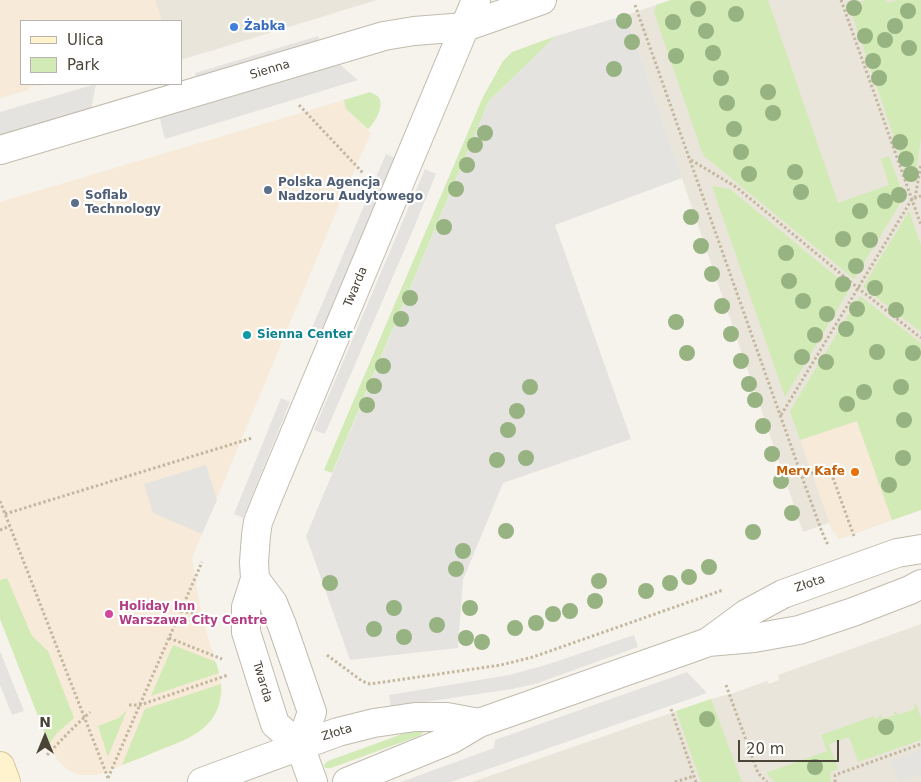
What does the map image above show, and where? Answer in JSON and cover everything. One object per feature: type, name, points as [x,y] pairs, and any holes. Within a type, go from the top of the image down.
[{"type":"street","name":"Twarda","points":[[313,782],[300,746],[275,724],[246,632],[246,607],[255,579],[255,542],[258,522],[476,0]]},
{"type":"street","name":"Sienna","points":[[0,150],[384,36],[414,31],[465,27],[542,0]]},
{"type":"street","name":"Złota","points":[[708,642],[746,614],[783,594],[896,553],[921,549]]},
{"type":"street","points":[[255,579],[273,603],[312,712],[300,746]]},
{"type":"street","name":"Złota","points":[[347,782],[452,739],[479,723],[708,642],[754,638],[799,630],[853,612],[921,584]]},
{"type":"street","name":"Złota","points":[[202,782],[338,732],[374,723],[415,717],[446,717],[479,723]]},
{"type":"street","points":[[0,766],[6,782]]},
{"type":"path","points":[[841,0],[914,199],[921,225]]},
{"type":"path","points":[[635,5],[802,477],[831,551]]},
{"type":"path","points":[[299,105],[363,173]]},
{"type":"path","points":[[690,159],[736,188],[921,338]]},
{"type":"path","points":[[781,415],[914,199],[921,164]]},
{"type":"path","points":[[914,199],[921,196]]},
{"type":"path","points":[[5,514],[252,438]]},
{"type":"path","points":[[802,477],[829,467],[856,542]]},
{"type":"path","points":[[0,501],[108,778],[202,562]]},
{"type":"path","points":[[0,530],[10,526]]},
{"type":"path","points":[[324,647],[327,655],[362,681],[370,684],[501,666],[533,657],[729,588]]},
{"type":"path","points":[[180,611],[211,617]]},
{"type":"path","points":[[169,638],[223,659]]},
{"type":"path","points":[[129,704],[140,704],[228,675]]},
{"type":"path","points":[[726,685],[758,773],[767,782]]},
{"type":"path","points":[[671,708],[696,782]]},
{"type":"path","points":[[47,755],[90,712]]},
{"type":"path","points":[[835,782],[835,775],[921,744]]},
{"type":"path","points":[[675,782],[694,776]]},
{"type":"shaded area","points":[[0,0],[155,0],[162,20],[20,20],[20,85],[37,85],[29,87],[29,90],[0,98]]},
{"type":"shaded area","points":[[155,0],[377,0],[182,60],[182,20],[162,20]]},
{"type":"shaded area","points":[[671,0],[921,0],[921,510],[839,539],[829,523],[803,532],[626,15]]},
{"type":"shaded area","points":[[626,15],[682,178],[555,225],[631,439],[503,483],[463,580],[458,648],[350,660],[306,536],[489,101],[556,36]]},
{"type":"shaded area","points":[[318,36],[321,45],[197,82],[195,73]]},
{"type":"shaded area","points":[[337,62],[358,80],[165,139],[159,116]]},
{"type":"shaded area","points":[[96,85],[90,114],[0,141],[0,112]]},
{"type":"shaded area","points":[[344,100],[346,109],[371,133],[344,193],[192,558],[202,618],[221,684],[222,692],[216,712],[199,732],[188,739],[98,775],[80,775],[68,770],[57,760],[0,619],[0,202]]},
{"type":"shaded area","points":[[386,154],[395,158],[317,341],[308,337]]},
{"type":"shaded area","points":[[425,169],[436,174],[410,237],[325,434],[314,430]]},
{"type":"shaded area","points":[[281,398],[290,402],[243,518],[234,514]]},
{"type":"shaded area","points":[[857,421],[892,520],[839,539],[832,530],[800,440]]},
{"type":"shaded area","points":[[206,465],[217,500],[202,534],[153,513],[144,484]]},
{"type":"shaded area","points":[[921,624],[921,782],[472,782],[711,699],[767,681],[769,684],[779,680],[778,675]]},
{"type":"shaded area","points":[[634,635],[638,647],[535,684],[391,707],[389,695],[509,675],[549,664]]},
{"type":"shaded area","points":[[0,651],[24,711],[12,715],[0,685]]},
{"type":"shaded area","points":[[687,672],[707,693],[451,782],[401,782],[494,748],[495,740]]},
{"type":"shaded area","points":[[921,750],[921,775],[899,782],[891,761]]},
{"type":"green space","points":[[671,0],[768,0],[838,203],[889,185],[881,159],[889,156],[904,197],[854,279],[703,155],[654,12],[656,5]]},
{"type":"green space","points":[[866,0],[886,0],[887,3],[897,0],[921,0],[921,139],[915,178],[908,178],[849,6]]},
{"type":"green space","points":[[556,36],[489,101],[332,473],[324,470],[483,97],[503,61],[512,52]]},
{"type":"green space","points":[[370,92],[378,97],[381,104],[373,124],[368,129],[346,109],[344,100]]},
{"type":"green space","points":[[712,186],[730,189],[850,288],[785,397]]},
{"type":"green space","points":[[909,211],[921,245],[921,332],[863,287]]},
{"type":"green space","points":[[860,296],[921,343],[921,510],[892,520],[857,421],[800,440],[790,411]]},
{"type":"green space","points":[[7,578],[32,636],[48,651],[74,718],[57,733],[49,744],[0,619],[0,580]]},
{"type":"green space","points":[[173,645],[216,662],[219,673],[151,696]]},
{"type":"green space","points":[[221,684],[217,710],[204,727],[185,740],[122,765],[145,709]]},
{"type":"green space","points":[[711,699],[742,782],[701,782],[676,711]]},
{"type":"green space","points":[[916,704],[921,718],[921,740],[858,762],[849,737],[829,744],[838,769],[830,772],[831,782],[775,782],[766,773],[827,751],[821,735],[874,716],[875,719],[881,715],[882,719],[895,715],[894,712],[896,711],[898,715],[915,709],[914,705]]},
{"type":"green space","points":[[127,710],[108,757],[98,726],[119,718]]},
{"type":"green space","points":[[416,729],[423,729],[424,732],[419,736],[331,768],[325,768],[324,765],[328,761]]},
{"type":"place","name":"Żabka","points":[[234,27]]},
{"type":"place","name":"Polska Agencja Nadzoru Audytowego","points":[[268,190]]},
{"type":"place","name":"Soflab Technology","points":[[75,203]]},
{"type":"place","name":"Sienna Center","points":[[247,335]]},
{"type":"place","name":"Merv Kafe","points":[[855,472]]},
{"type":"place","name":"Holiday Inn Warszawa City Centre","points":[[109,614]]}]
